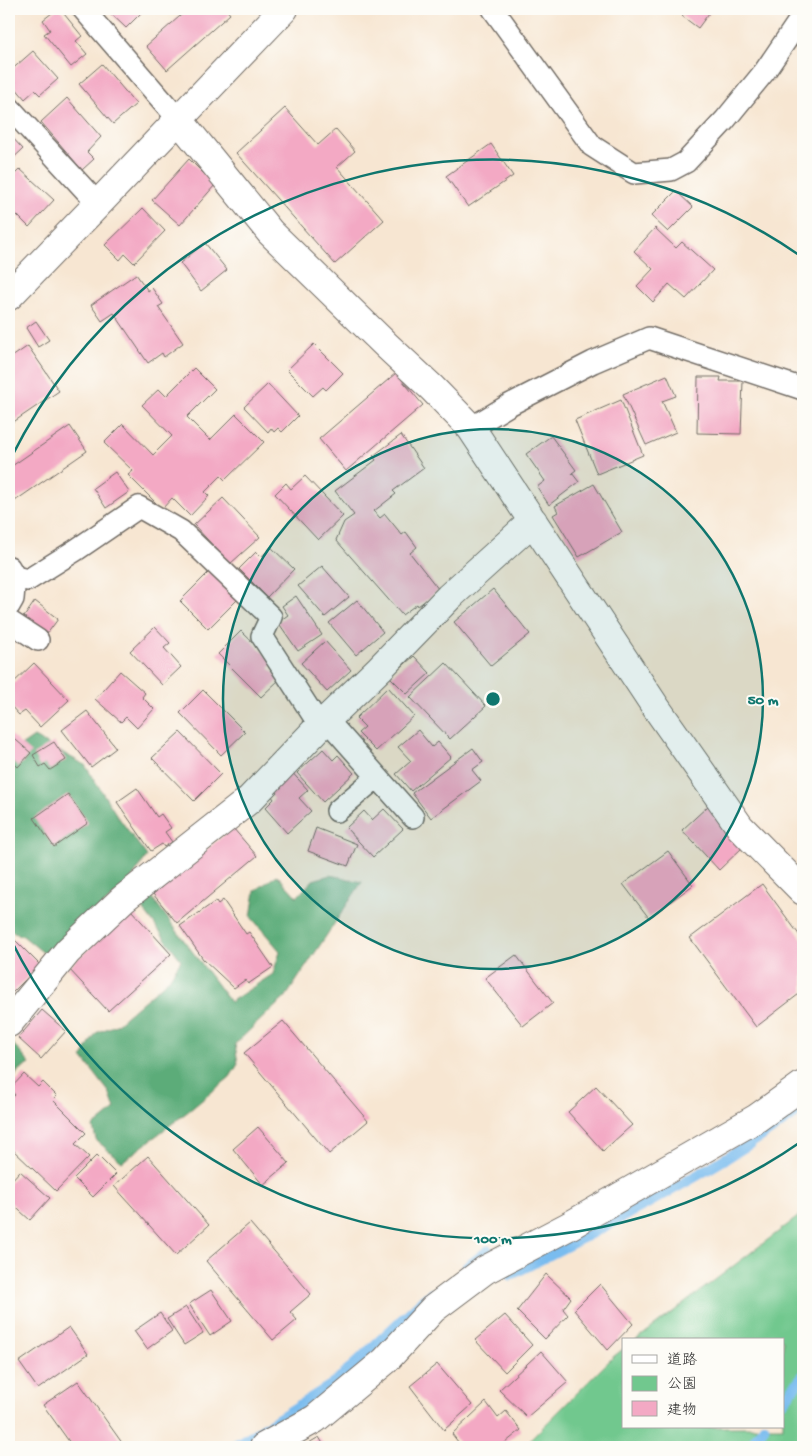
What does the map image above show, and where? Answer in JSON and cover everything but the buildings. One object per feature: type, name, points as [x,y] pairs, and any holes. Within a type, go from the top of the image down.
[{"type":"street","points":[[9,296],[284,9]]},
{"type":"street","points":[[179,120],[270,232],[471,428],[655,706],[740,827],[803,891]]},
{"type":"street","points":[[9,1023],[68,951],[123,899],[250,800],[449,597],[533,521]]},
{"type":"street","points":[[264,1447],[315,1419],[385,1361],[433,1309],[485,1270],[569,1226],[757,1118],[803,1085]]},
{"type":"lane","points":[[83,9],[179,120]]},
{"type":"lane","points":[[493,9],[592,146],[634,172],[672,170],[686,162],[725,120],[765,71],[803,15]]},
{"type":"lane","points":[[9,107],[98,204]]},
{"type":"lane","points":[[471,428],[508,405],[593,362],[649,338],[803,389]]},
{"type":"lane","points":[[9,606],[13,599],[12,572],[28,580],[139,507],[180,531],[272,617],[262,636],[324,723],[413,817]]},
{"type":"lane","points":[[9,621],[38,640]]},
{"type":"lane","points":[[337,811],[376,777]]},
{"type":"green space","points":[[34,737],[85,765],[116,814],[147,856],[130,881],[70,936],[46,955],[23,936],[9,930],[9,754]]},
{"type":"green space","points":[[277,875],[297,897],[313,880],[330,875],[362,882],[285,998],[235,1044],[238,1064],[230,1077],[122,1162],[96,1140],[93,1127],[115,1109],[109,1092],[82,1057],[96,1033],[116,1025],[168,980],[181,960],[140,905],[151,896],[230,1002],[273,974],[280,951],[251,917],[255,891]]},
{"type":"green space","points":[[9,1041],[30,1064],[18,1071],[9,1087]]},
{"type":"green space","points":[[803,1213],[803,1447],[523,1447],[622,1350],[622,1428],[784,1428],[784,1338],[639,1338]]},
{"type":"waterway","points":[[510,1275],[696,1176],[803,1108]]},
{"type":"waterway","points":[[467,1267],[488,1251]]},
{"type":"waterway","points":[[232,1447],[335,1383],[431,1294]]},
{"type":"waterway","points":[[784,1400],[803,1376]]},
{"type":"waterway","points":[[749,1447],[763,1428]]}]
